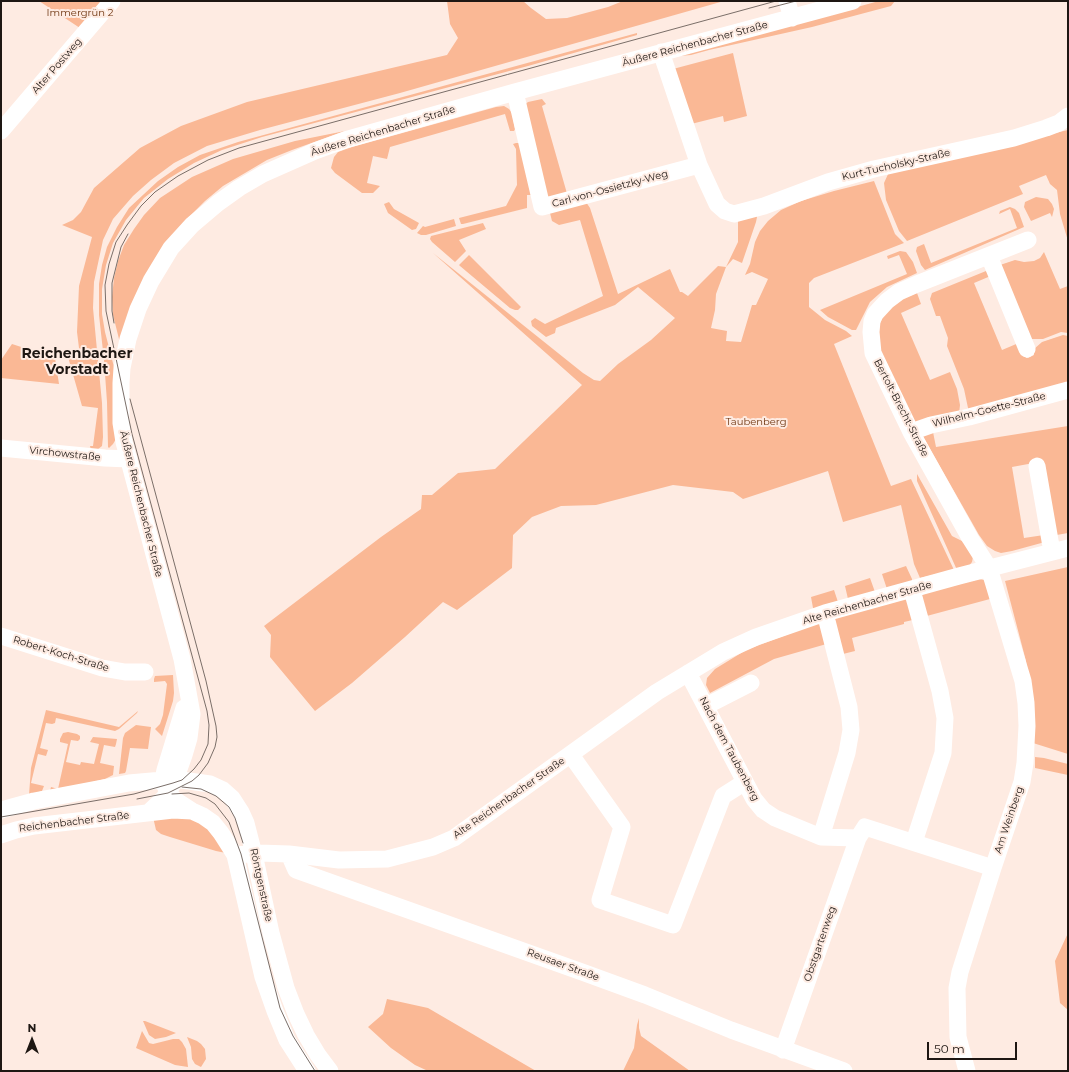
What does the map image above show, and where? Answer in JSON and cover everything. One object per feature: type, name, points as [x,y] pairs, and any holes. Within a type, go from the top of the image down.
[{"type":"street","name":"Alter Postweg","points":[[1,130],[112,1]]},
{"type":"street","points":[[787,1],[792,18]]},
{"type":"street","name":"Äußere Reichenbacher Straße","points":[[148,813],[169,784],[178,752],[181,720],[187,686],[182,658],[129,459],[121,423],[120,411],[122,368],[128,339],[138,308],[151,281],[171,248],[192,225],[218,203],[239,188],[263,174],[316,150],[345,140],[514,92],[853,1]]},
{"type":"street","points":[[661,52],[699,165]]},
{"type":"street","name":"Carl-von-Ossietzky-Weg","points":[[514,92],[542,207],[699,165]]},
{"type":"street","name":"Kurt-Tucholsky-Straße","points":[[699,165],[717,204],[725,211],[734,214],[764,206],[828,182],[874,169],[1014,138],[1059,123],[1068,116]]},
{"type":"street","name":"Bertolt-Brecht-Straße","points":[[989,568],[970,538],[948,496],[911,432],[873,354],[871,332],[872,321],[875,314],[887,301],[899,292],[1028,240]]},
{"type":"street","points":[[989,256],[1028,349]]},
{"type":"street","name":"Wilhelm-Goette-Straße","points":[[911,432],[930,425],[969,417],[1068,390]]},
{"type":"street","name":"Virchowstraße","points":[[1,448],[129,459]]},
{"type":"street","name":"Alte Reichenbacher Straße","points":[[235,855],[289,854],[339,860],[387,859],[433,847],[454,838],[571,755],[650,696],[724,652],[756,637],[825,613],[1060,550],[1037,466]]},
{"type":"street","name":"Am Weinberg","points":[[966,1071],[958,1037],[957,988],[960,972],[1022,782],[1025,763],[1027,726],[1023,682],[989,568]]},
{"type":"street","points":[[912,590],[940,692],[945,725],[943,753],[914,842]]},
{"type":"street","points":[[822,837],[848,753],[851,730],[849,707],[825,613]]},
{"type":"street","name":"Robert-Koch-Straße","points":[[1,636],[102,668],[125,672],[145,672]]},
{"type":"street","name":"Nach dem Taubenberg","points":[[688,673],[754,799],[764,810],[775,818],[822,837],[858,838]]},
{"type":"street","points":[[706,706],[751,683]]},
{"type":"street","points":[[1,810],[34,801],[129,783],[178,752],[190,766],[210,784]]},
{"type":"street","name":"Alte Reichenbacher Straße","points":[[571,755],[622,828],[600,900],[672,925],[723,796],[745,782]]},
{"type":"street","name":"Röntgenstraße","points":[[129,783],[210,784],[223,790],[238,806],[246,824],[254,854],[265,908],[286,988],[306,1035],[330,1071]]},
{"type":"street","name":"Röntgenstraße","points":[[169,784],[175,800],[203,816],[213,824],[221,833],[235,855],[264,977],[275,1012],[287,1040],[307,1071]]},
{"type":"street","name":"Röntgenstraße","points":[[148,813],[173,810],[192,811]]},
{"type":"street","name":"Reichenbacher Straße","points":[[1,835],[34,826],[148,813]]},
{"type":"street","points":[[858,838],[865,827],[993,868]]},
{"type":"street","name":"Obstgartenweg","points":[[783,1050],[858,838]]},
{"type":"street","name":"Reusaer Straße","points":[[289,854],[296,870],[409,909],[631,990],[783,1050],[844,1071]]},
{"type":"green space","name":"Immergrün 2","points":[[39,1],[108,1],[83,30]]},
{"type":"green space","points":[[447,1],[523,1],[546,19],[567,18],[608,7],[623,1],[724,1],[400,93],[260,130],[207,146],[174,163],[133,196],[113,219],[103,240],[94,282],[93,308],[102,403],[103,437],[102,446],[97,450],[91,450],[90,446],[93,446],[98,408],[82,406],[68,357],[80,356],[77,332],[79,286],[92,237],[62,225],[73,220],[81,212],[94,188],[140,148],[181,126],[247,102],[447,55],[458,38],[450,24]]},
{"type":"green space","points":[[879,1],[895,1],[891,6],[812,27],[691,55],[679,56]]},
{"type":"green space","points":[[637,33],[637,35],[528,66],[262,137],[222,150],[194,163],[168,179],[144,198],[126,220],[113,243],[106,265],[102,289],[102,314],[115,371],[116,439],[109,448],[108,447],[107,402],[99,315],[99,284],[102,265],[107,247],[129,208],[158,181],[178,167],[200,155],[238,142]]},
{"type":"green space","points":[[733,53],[747,116],[724,122],[723,116],[687,125],[673,69]]},
{"type":"green space","points":[[542,99],[546,104],[542,106],[568,197],[550,198],[544,193],[523,106],[528,102]]},
{"type":"green space","points":[[504,106],[512,113],[515,129],[514,131],[510,131],[505,114],[390,147],[387,159],[373,156],[367,183],[380,186],[373,193],[362,193],[335,173],[331,168],[334,157],[338,152]]},
{"type":"green space","points":[[1068,130],[1068,241],[1060,214],[1057,190],[1050,184],[1046,175],[1019,186],[1023,194],[907,241],[899,231],[886,200],[884,183],[889,172]]},
{"type":"green space","points":[[345,131],[267,160],[223,186],[205,201],[183,223],[120,343],[113,315],[112,297],[118,261],[124,245],[134,229],[144,215],[160,198],[192,177],[233,159],[295,141]]},
{"type":"green space","points":[[519,143],[533,195],[527,195],[527,208],[461,224],[459,218],[506,206],[517,185],[516,149],[513,144]]},
{"type":"green space","name":"Taubenberg","points":[[874,181],[895,234],[904,243],[814,278],[809,283],[809,307],[825,320],[846,331],[852,336],[834,344],[891,486],[911,479],[954,570],[920,578],[914,564],[901,505],[843,522],[828,471],[743,499],[733,492],[673,485],[596,505],[561,506],[532,517],[513,535],[512,568],[457,610],[443,602],[352,683],[315,711],[270,657],[271,635],[264,626],[381,537],[421,509],[422,495],[432,495],[458,473],[495,469],[582,385],[433,253],[583,373],[594,380],[600,381],[618,364],[651,340],[675,318],[638,287],[615,305],[556,328],[555,333],[546,337],[532,326],[531,321],[535,318],[545,324],[603,296],[580,220],[559,225],[552,221],[550,213],[584,199],[590,208],[618,294],[670,269],[680,292],[688,296],[718,266],[726,267],[716,294],[715,310],[711,328],[727,331],[726,341],[741,342],[752,305],[756,305],[768,279],[752,272],[745,275],[750,264],[755,242],[760,231],[768,221],[781,210],[801,201]]},
{"type":"green space","points":[[1036,197],[1048,199],[1052,204],[1054,209],[1052,217],[1050,213],[1031,221],[1024,207],[1025,202]]},
{"type":"green space","points":[[389,202],[394,209],[419,223],[416,229],[412,230],[388,213],[384,204]]},
{"type":"green space","points":[[1010,207],[1019,213],[1024,227],[925,270],[921,265],[916,251],[917,247],[924,244],[931,263],[1017,228],[1010,209],[999,214],[1000,211]]},
{"type":"green space","points":[[755,214],[757,217],[756,222],[742,263],[733,259],[726,267],[738,242],[738,220]]},
{"type":"green space","points":[[454,219],[456,226],[426,235],[417,233],[423,226],[425,227]]},
{"type":"green space","points":[[483,223],[486,229],[459,240],[466,251],[455,262],[430,239],[431,236]]},
{"type":"green space","points":[[900,251],[906,252],[913,262],[917,273],[887,287],[870,302],[856,330],[852,330],[828,317],[820,310],[907,274],[899,255],[888,259],[887,256]]},
{"type":"green space","points":[[1044,252],[1060,289],[1068,286],[1068,333],[1061,332],[1043,339],[1029,339],[1000,265],[1015,260],[1024,262],[1034,261],[1040,258]]},
{"type":"green space","points":[[469,255],[521,307],[518,310],[510,308],[459,265]]},
{"type":"green space","points":[[986,271],[993,275],[974,283],[1002,350],[1021,342],[1026,358],[1028,358],[1034,355],[1034,349],[1042,342],[1063,335],[1068,336],[1068,387],[971,412],[968,408],[964,389],[947,346],[948,338],[940,316],[936,316],[930,299],[932,293]]},
{"type":"green space","points":[[917,293],[921,304],[901,313],[930,380],[950,372],[957,389],[960,405],[959,414],[914,425],[883,366],[875,334],[889,304]]},
{"type":"green space","points":[[12,344],[55,358],[59,384],[1,378],[1,360]]},
{"type":"green space","points":[[1068,426],[1068,533],[1051,536],[1039,462],[1012,467],[1024,538],[1044,535],[1045,542],[1001,553],[987,546],[979,535],[921,433],[932,427],[936,447]]},
{"type":"green space","points":[[917,474],[952,536],[966,543],[973,557],[972,562],[968,567],[957,570],[917,481]]},
{"type":"green space","points":[[906,566],[912,582],[887,589],[882,574]]},
{"type":"green space","points":[[1068,567],[1068,754],[1033,743],[1032,716],[1026,661],[1005,581]]},
{"type":"green space","points":[[870,578],[875,592],[848,599],[845,586]]},
{"type":"green space","points":[[979,579],[984,580],[986,583],[990,599],[923,617],[921,596],[925,593]]},
{"type":"green space","points":[[834,590],[838,602],[816,609],[813,608],[811,597]]},
{"type":"green space","points":[[903,597],[910,600],[917,619],[852,638],[855,651],[839,655],[834,618]]},
{"type":"green space","points":[[818,623],[823,624],[830,643],[774,659],[710,693],[706,685],[707,678],[715,669],[746,650]]},
{"type":"green space","points":[[173,675],[173,701],[162,736],[155,729],[160,724],[163,715],[167,684],[165,681],[154,682],[154,679],[155,676]]},
{"type":"green space","points":[[46,710],[119,727],[138,711],[115,731],[56,718],[55,723],[46,723],[40,748],[48,750],[46,756],[38,754],[31,783],[44,786],[42,791],[29,795],[31,768]]},
{"type":"green space","points":[[136,725],[151,727],[148,749],[130,748],[126,771],[125,773],[119,774],[123,738],[125,733]]},
{"type":"green space","points":[[68,732],[77,734],[80,736],[80,739],[78,741],[71,740],[66,762],[80,765],[81,762],[94,764],[99,744],[90,742],[93,737],[117,739],[115,747],[104,745],[100,763],[114,766],[113,775],[105,779],[51,792],[51,787],[58,789],[68,744],[60,742],[60,739],[63,733]]},
{"type":"green space","points":[[1035,757],[1068,764],[1068,775],[1035,768]]},
{"type":"green space","points":[[180,815],[204,824],[226,853],[170,837],[161,834],[156,830],[153,817]]},
{"type":"green space","points":[[1068,933],[1068,1010],[1060,1003],[1055,961]]},
{"type":"green space","points":[[387,999],[428,1008],[536,1071],[428,1071],[415,1065],[391,1048],[368,1027],[383,1014]]},
{"type":"green space","points":[[639,1018],[641,1036],[690,1071],[623,1071],[634,1048]]},
{"type":"green space","points":[[143,1021],[176,1033],[155,1039],[149,1035]]},
{"type":"green space","points":[[142,1031],[149,1043],[153,1044],[179,1039],[186,1049],[188,1067],[175,1065],[136,1048]]},
{"type":"green space","points":[[187,1037],[197,1041],[205,1049],[206,1059],[201,1067],[195,1064],[192,1059],[191,1047]]},
{"type":"tram line","points":[[1,817],[134,794],[182,780],[201,760],[208,744],[209,725],[207,711],[132,434],[106,311],[105,285],[109,264],[116,242],[141,206],[155,192],[178,176],[208,160],[239,148],[776,1]]},
{"type":"tram line","points":[[769,8],[796,1]]},
{"type":"tram line","points":[[114,323],[112,311],[112,283],[121,247],[128,234]]},
{"type":"tram line","points":[[130,399],[206,681],[217,737],[215,747],[208,763],[199,775],[192,781],[168,793],[137,799]]},
{"type":"tram line","points":[[182,787],[201,789],[216,796],[229,807],[235,818],[243,843]]},
{"type":"tram line","points":[[172,794],[189,793],[206,798],[215,804],[229,822],[241,854],[280,1008],[293,1036],[315,1071]]},
{"type":"district","name":"Reichenbacher Vorstadt","points":[[77,362]]}]
